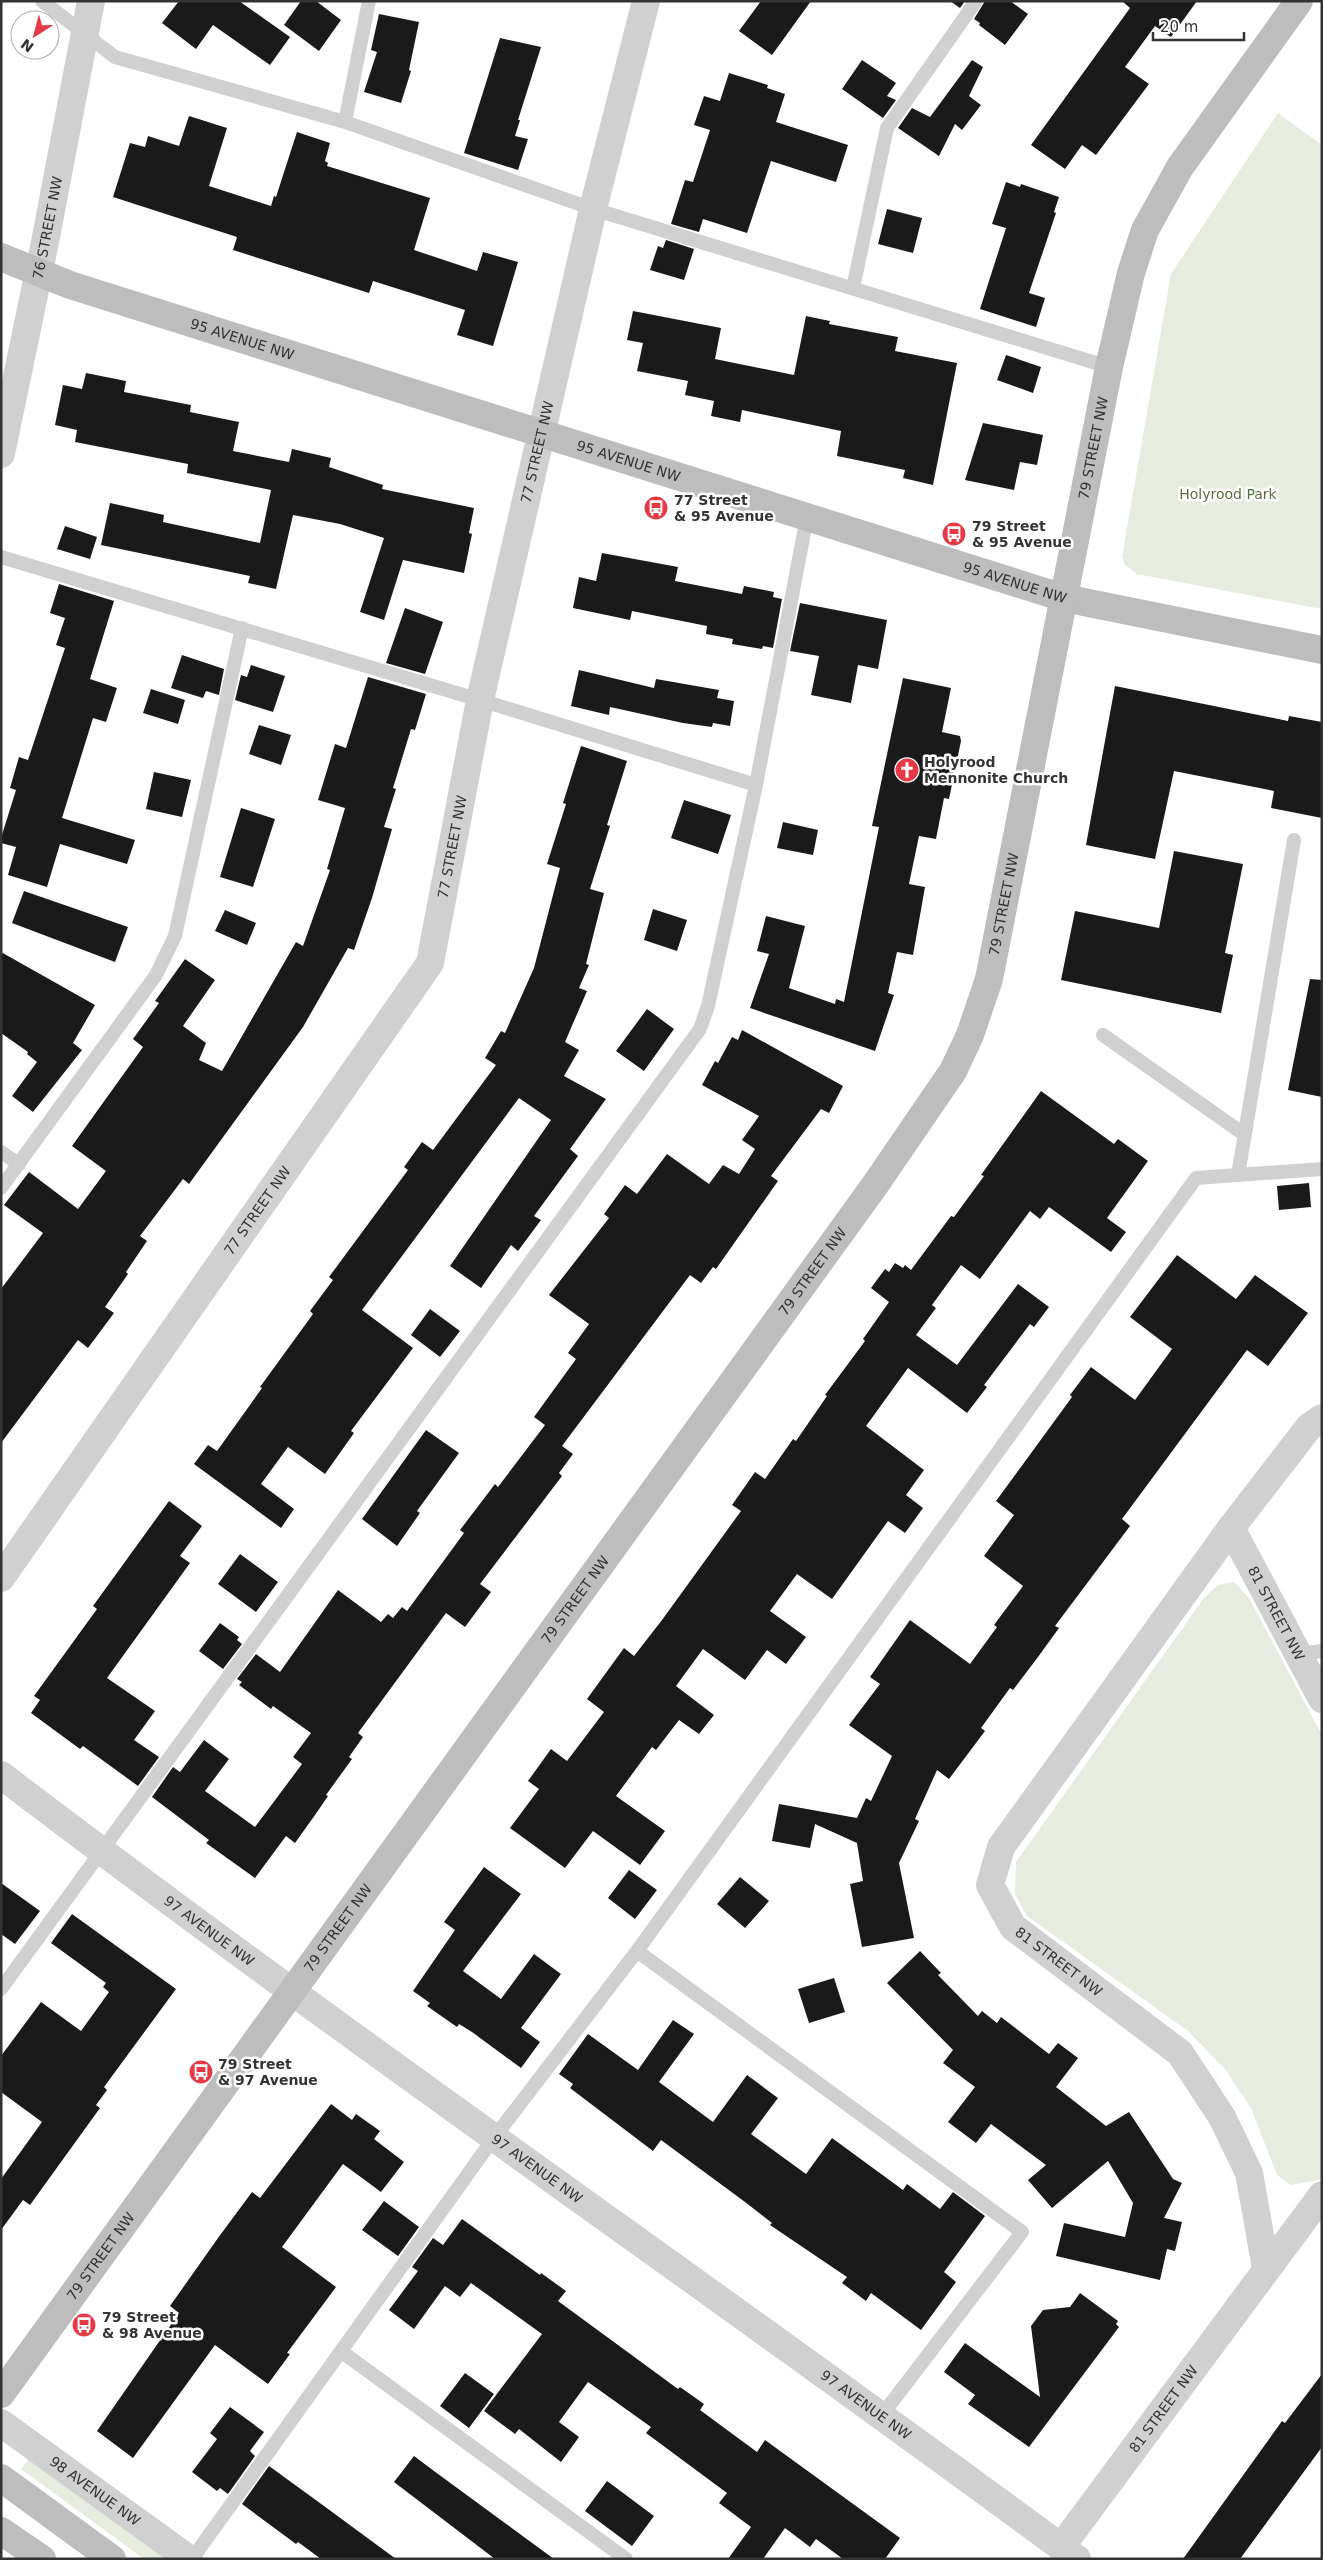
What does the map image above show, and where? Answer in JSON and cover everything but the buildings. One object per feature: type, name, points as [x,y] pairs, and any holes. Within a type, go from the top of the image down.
[{"type":"street","name":"76 STREET NW","points":[[1,454],[39,272],[91,1]]},
{"type":"street","name":"77 STREET NW","points":[[1,1578],[430,963],[480,700],[543,434],[593,209],[646,1]]},
{"type":"street","name":"79 STREET NW","points":[[1,2394],[875,1185],[954,1071],[970,1035],[989,980],[1109,367],[1131,272],[1144,230],[1180,167],[1299,1]]},
{"type":"street","name":"95 AVENUE NW","points":[[1,257],[70,284],[1064,598],[1322,650]]},
{"type":"street","name":"81 STREET NW","points":[[1266,2268],[1249,2173],[1222,2117],[1180,2053],[1013,1927],[990,1885],[1001,1847],[1231,1528],[1309,1427],[1322,1418]]},
{"type":"street","name":"81 STREET NW","points":[[1231,1528],[1309,1652],[1322,1699]]},
{"type":"street","name":"97 AVENUE NW","points":[[1,1774],[101,1851],[493,2139],[882,2415],[1069,2553]]},
{"type":"street","name":"81 STREET NW","points":[[1069,2553],[1266,2268],[1322,2195]]},
{"type":"street","name":"98 AVENUE NW","points":[[1,2423],[190,2559]]},
{"type":"street","points":[[1,2478],[112,2559]]},
{"type":"street","points":[[1,2531],[42,2559]]},
{"type":"lane","points":[[42,1],[115,57],[345,122],[593,209],[1109,367]]},
{"type":"lane","points":[[345,122],[369,1]]},
{"type":"lane","points":[[853,288],[887,128],[976,1]]},
{"type":"lane","points":[[1,1989],[700,1029],[708,1006],[756,785],[807,517]]},
{"type":"lane","points":[[1,557],[242,628],[756,785]]},
{"type":"lane","points":[[1,1188],[156,975],[175,936],[242,628]]},
{"type":"lane","points":[[1238,1175],[1294,840]]},
{"type":"lane","points":[[1103,1035],[1245,1136]]},
{"type":"lane","points":[[1,1152],[19,1164]]},
{"type":"lane","points":[[190,2559],[342,2352],[493,2139],[637,1951],[1196,1178],[1322,1169]]},
{"type":"lane","points":[[637,1951],[1022,2232],[882,2415]]},
{"type":"lane","points":[[342,2352],[626,2559]]},
{"type":"green space","name":"Holyrood Park","points":[[1278,113],[1322,145],[1322,609],[1137,574],[1125,565],[1122,557],[1171,274]]},
{"type":"green space","points":[[1234,1582],[1249,1598],[1322,1735],[1322,2177],[1319,2180],[1290,2185],[1277,2175],[1251,2108],[1224,2068],[1188,2031],[1027,1916],[1015,1894],[1016,1862],[1204,1598],[1218,1585]]},
{"type":"green space","points":[[29,2459],[165,2559],[144,2559],[21,2469]]},
{"type":"place","name":"77 Street & 95 Avenue","points":[[656,508]]},
{"type":"place","name":"79 Street & 95 Avenue","points":[[954,534]]},
{"type":"place","name":"Holyrood Mennonite Church","points":[[907,770]]},
{"type":"place","name":"79 Street & 97 Avenue","points":[[201,2072]]},
{"type":"place","name":"79 Street & 98 Avenue","points":[[84,2325]]}]
